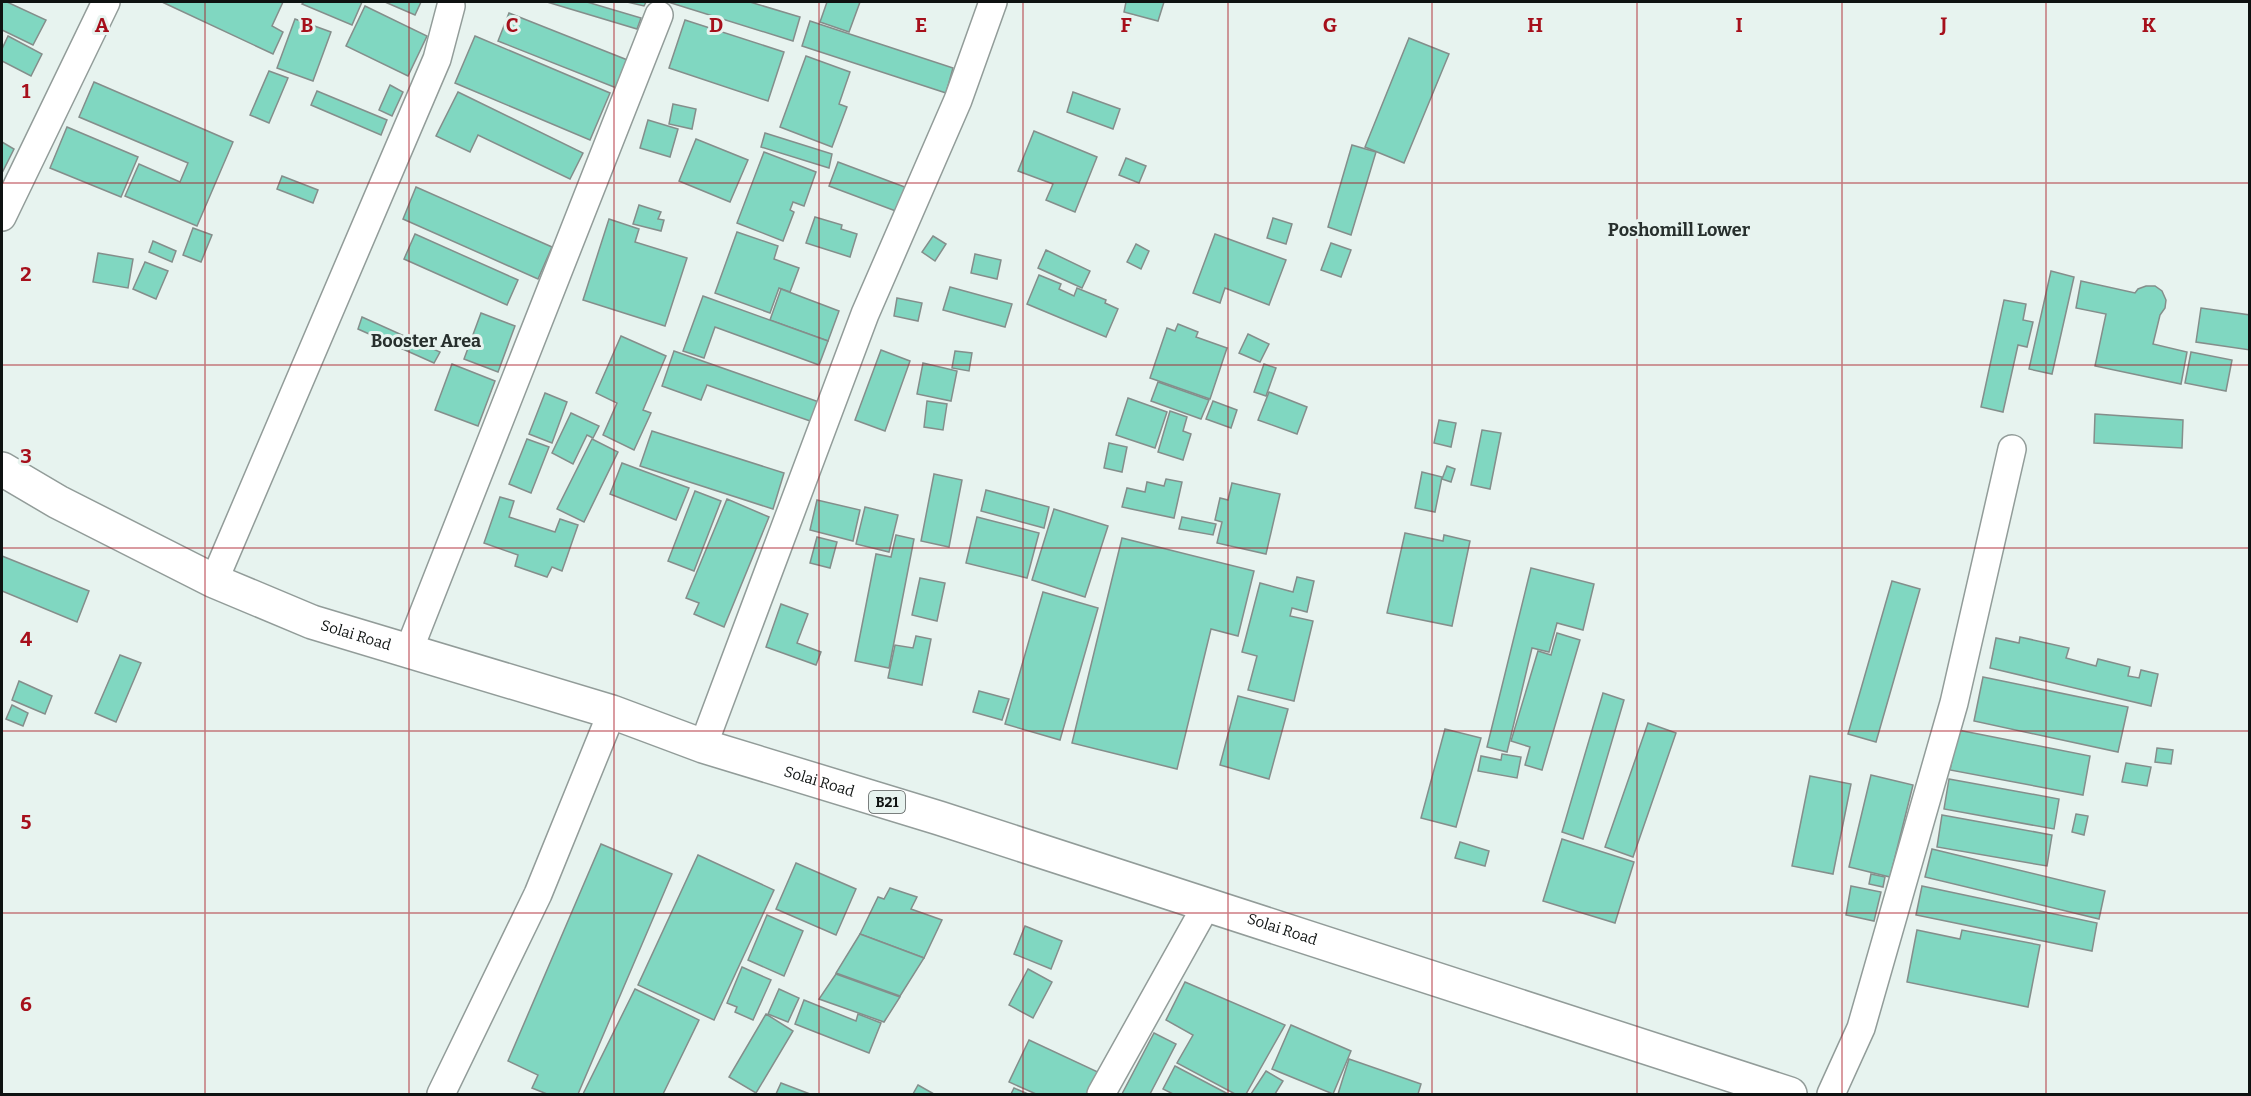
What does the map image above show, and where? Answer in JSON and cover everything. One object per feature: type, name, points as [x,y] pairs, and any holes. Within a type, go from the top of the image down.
[{"type":"highway","name":"Solai Road","points":[[2,470],[58,502],[214,581],[312,622],[612,712],[703,746],[939,818],[1790,1095]]},
{"type":"street","points":[[2,217],[106,2]]},
{"type":"street","points":[[703,746],[865,314],[958,100],[993,2]]},
{"type":"street","points":[[214,581],[437,59],[452,6]]},
{"type":"street","points":[[408,650],[658,15]]},
{"type":"street","points":[[1831,1095],[1860,1028],[1954,703],[2012,449]]},
{"type":"street","points":[[441,1095],[538,894],[612,712]]},
{"type":"street","points":[[1101,1095],[1206,906]]},
{"type":"building","points":[[2,2],[7,2],[46,20],[33,45],[2,30]]},
{"type":"building","points":[[162,2],[283,2],[272,26],[283,32],[273,54]]},
{"type":"building","points":[[304,2],[362,2],[352,25],[302,4]]},
{"type":"building","points":[[385,2],[421,2],[415,15]]},
{"type":"building","points":[[547,2],[587,2],[641,18],[637,29]]},
{"type":"building","points":[[627,2],[646,2],[644,6]]},
{"type":"building","points":[[668,2],[750,2],[800,17],[793,41]]},
{"type":"building","points":[[827,2],[860,2],[849,32],[820,22]]},
{"type":"building","points":[[1126,2],[1164,2],[1158,21],[1124,12]]},
{"type":"building","points":[[365,6],[427,36],[408,76],[346,46]]},
{"type":"building","points":[[509,13],[630,61],[619,89],[498,41]]},
{"type":"building","points":[[295,19],[331,32],[313,81],[277,68]]},
{"type":"building","points":[[685,20],[784,52],[768,101],[669,68]]},
{"type":"building","points":[[810,21],[953,68],[946,93],[802,46]]},
{"type":"building","points":[[8,36],[42,54],[31,76],[2,61],[2,49]]},
{"type":"building","points":[[475,36],[610,93],[590,140],[455,83]]},
{"type":"building","points":[[1409,38],[1449,54],[1404,163],[1365,147]]},
{"type":"building","points":[[806,56],[850,72],[839,104],[847,107],[832,147],[780,127]]},
{"type":"building","points":[[269,71],[288,78],[269,123],[250,115]]},
{"type":"building","points":[[94,82],[233,142],[197,226],[125,196],[139,164],[180,182],[188,163],[79,117]]},
{"type":"building","points":[[390,85],[403,92],[392,116],[379,110]]},
{"type":"building","points":[[317,91],[387,120],[381,135],[311,105]]},
{"type":"building","points":[[458,92],[583,153],[570,179],[478,135],[470,152],[436,136]]},
{"type":"building","points":[[1073,92],[1120,109],[1113,129],[1067,112]]},
{"type":"building","points":[[673,104],[696,109],[692,129],[669,124]]},
{"type":"building","points":[[648,120],[678,129],[670,157],[640,148]]},
{"type":"building","points":[[67,127],[138,157],[121,197],[50,168]]},
{"type":"building","points":[[1034,131],[1097,157],[1075,212],[1046,200],[1053,184],[1018,171]]},
{"type":"building","points":[[765,133],[832,154],[829,168],[761,147]]},
{"type":"building","points":[[696,139],[748,160],[730,202],[679,181]]},
{"type":"building","points":[[2,142],[14,149],[3,171],[2,170]]},
{"type":"building","points":[[1352,145],[1376,152],[1351,235],[1328,227]]},
{"type":"building","points":[[764,152],[816,172],[804,206],[793,202],[790,210],[794,212],[783,241],[737,223]]},
{"type":"building","points":[[1126,158],[1146,166],[1139,183],[1119,175]]},
{"type":"building","points":[[838,162],[910,189],[901,213],[829,186]]},
{"type":"building","points":[[282,176],[318,190],[313,203],[277,189]]},
{"type":"building","points":[[416,187],[552,247],[538,279],[403,219]]},
{"type":"building","points":[[639,205],[661,212],[658,219],[664,220],[661,231],[633,224]]},
{"type":"building","points":[[815,217],[842,225],[841,229],[857,234],[850,257],[806,243]]},
{"type":"building","points":[[1273,218],[1292,224],[1286,244],[1267,238]]},
{"type":"building","points":[[609,219],[639,229],[635,242],[687,258],[665,326],[583,300]]},
{"type":"building","points":[[193,228],[212,235],[201,262],[183,255]]},
{"type":"building","points":[[737,232],[778,246],[774,259],[799,268],[790,292],[779,288],[770,313],[715,293]]},
{"type":"building","points":[[415,234],[518,280],[507,305],[404,259]]},
{"type":"building","points":[[1215,234],[1286,260],[1269,305],[1225,288],[1220,303],[1193,293]]},
{"type":"building","points":[[933,236],[946,244],[935,261],[922,252]]},
{"type":"building","points":[[153,241],[176,251],[172,262],[149,252]]},
{"type":"building","points":[[1331,243],[1351,250],[1341,277],[1321,270]]},
{"type":"building","points":[[1136,244],[1149,251],[1141,269],[1127,262]]},
{"type":"building","points":[[1046,250],[1090,271],[1082,288],[1038,268]]},
{"type":"building","points":[[98,253],[133,259],[128,288],[93,282]]},
{"type":"building","points":[[975,254],[1001,260],[997,279],[971,273]]},
{"type":"building","points":[[145,262],[168,271],[156,299],[133,289]]},
{"type":"building","points":[[2051,271],[2074,277],[2052,374],[2029,369]]},
{"type":"building","points":[[1039,275],[1061,284],[1059,289],[1074,296],[1077,288],[1106,300],[1105,303],[1118,309],[1106,337],[1027,304]]},
{"type":"building","points":[[2081,281],[2135,293],[2146,286],[2155,286],[2162,291],[2166,300],[2165,308],[2160,315],[2153,344],[2187,352],[2181,384],[2095,366],[2106,314],[2076,308]]},
{"type":"building","points":[[950,287],[1012,304],[1005,327],[943,310]]},
{"type":"building","points":[[781,289],[839,311],[828,341],[770,320]]},
{"type":"building","points":[[703,296],[828,341],[819,365],[715,327],[704,358],[683,351]]},
{"type":"building","points":[[897,298],[922,303],[918,321],[894,316]]},
{"type":"building","points":[[2004,300],[2026,304],[2023,320],[2033,322],[2027,347],[2018,345],[2003,412],[1981,407]]},
{"type":"building","points":[[2201,308],[2250,315],[2250,350],[2196,342]]},
{"type":"building","points":[[481,313],[515,326],[498,372],[464,359]]},
{"type":"building","points":[[362,317],[440,352],[434,363],[358,329]]},
{"type":"building","points":[[1178,324],[1198,332],[1196,337],[1227,348],[1210,399],[1150,378],[1167,328],[1175,331]]},
{"type":"building","points":[[1248,334],[1269,344],[1260,362],[1239,353]]},
{"type":"building","points":[[621,336],[666,356],[643,410],[651,413],[634,450],[603,435],[617,403],[596,393]]},
{"type":"building","points":[[881,350],[910,361],[885,431],[855,420]]},
{"type":"building","points":[[674,351],[819,402],[813,422],[707,385],[701,400],[662,386]]},
{"type":"building","points":[[955,351],[972,353],[969,371],[952,368]]},
{"type":"building","points":[[2191,352],[2232,360],[2226,391],[2185,383]]},
{"type":"building","points":[[923,363],[957,371],[951,401],[917,394]]},
{"type":"building","points":[[452,364],[495,381],[478,426],[435,410]]},
{"type":"building","points":[[1264,364],[1276,368],[1266,396],[1254,392]]},
{"type":"building","points":[[1158,382],[1209,400],[1201,419],[1151,401]]},
{"type":"building","points":[[1269,392],[1307,407],[1297,434],[1258,420]]},
{"type":"building","points":[[545,393],[567,402],[552,443],[529,434]]},
{"type":"building","points":[[1128,398],[1167,412],[1155,448],[1116,435]]},
{"type":"building","points":[[927,401],[947,404],[943,430],[924,427]]},
{"type":"building","points":[[1213,401],[1237,410],[1231,428],[1206,419]]},
{"type":"building","points":[[1170,411],[1187,417],[1183,431],[1191,434],[1183,460],[1158,452]]},
{"type":"building","points":[[571,413],[599,426],[593,438],[587,435],[573,464],[552,453]]},
{"type":"building","points":[[2095,414],[2183,420],[2182,448],[2094,443]]},
{"type":"building","points":[[1439,420],[1456,423],[1451,447],[1434,443]]},
{"type":"building","points":[[1482,430],[1501,433],[1490,489],[1471,485]]},
{"type":"building","points":[[652,431],[784,473],[773,509],[640,466]]},
{"type":"building","points":[[527,439],[549,447],[531,493],[509,484]]},
{"type":"building","points":[[592,439],[618,452],[584,522],[557,509]]},
{"type":"building","points":[[1109,443],[1127,447],[1122,472],[1104,468]]},
{"type":"building","points":[[622,463],[689,488],[676,520],[610,494]]},
{"type":"building","points":[[1447,466],[1455,469],[1451,482],[1442,479]]},
{"type":"building","points":[[1422,472],[1442,477],[1435,512],[1415,508]]},
{"type":"building","points":[[934,474],[962,480],[949,547],[921,541]]},
{"type":"building","points":[[1166,479],[1182,482],[1174,518],[1122,507],[1127,488],[1145,492],[1147,482],[1164,486]]},
{"type":"building","points":[[1232,483],[1280,494],[1266,554],[1217,543],[1222,522],[1215,520],[1220,498],[1228,500]]},
{"type":"building","points":[[986,490],[1049,507],[1044,528],[981,511]]},
{"type":"building","points":[[695,491],[721,501],[694,571],[668,561]]},
{"type":"building","points":[[500,497],[514,501],[509,517],[555,532],[560,519],[578,525],[562,571],[552,567],[547,577],[515,566],[518,555],[484,543]]},
{"type":"building","points":[[727,499],[769,517],[724,627],[694,614],[699,603],[686,598]]},
{"type":"building","points":[[817,500],[860,510],[853,541],[810,530]]},
{"type":"building","points":[[865,507],[898,515],[889,552],[856,544]]},
{"type":"building","points":[[1054,509],[1108,526],[1085,597],[1032,580]]},
{"type":"building","points":[[977,517],[1039,533],[1027,578],[966,563]]},
{"type":"building","points":[[1182,517],[1216,524],[1213,535],[1179,529]]},
{"type":"building","points":[[1405,533],[1443,541],[1444,535],[1470,541],[1452,626],[1387,613]]},
{"type":"building","points":[[896,535],[914,539],[889,668],[855,661],[876,554],[891,557]]},
{"type":"building","points":[[817,537],[837,542],[830,568],[810,563]]},
{"type":"building","points":[[1122,538],[1254,571],[1238,636],[1211,629],[1177,769],[1072,743]]},
{"type":"building","points":[[2,556],[89,591],[77,622],[2,591]]},
{"type":"building","points":[[1531,568],[1594,584],[1583,630],[1557,623],[1549,652],[1532,648],[1507,752],[1487,747]]},
{"type":"building","points":[[1297,577],[1314,581],[1307,612],[1292,608],[1290,616],[1313,621],[1294,701],[1248,690],[1257,656],[1242,652],[1260,583],[1293,592]]},
{"type":"building","points":[[920,578],[945,583],[937,621],[912,615]]},
{"type":"building","points":[[1892,581],[1920,589],[1876,742],[1848,734]]},
{"type":"building","points":[[1043,592],[1098,608],[1060,740],[1005,724]]},
{"type":"building","points":[[781,604],[808,614],[797,643],[821,652],[816,665],[766,647]]},
{"type":"building","points":[[1557,633],[1580,640],[1542,770],[1525,765],[1530,747],[1511,741],[1538,651],[1551,655]]},
{"type":"building","points":[[916,636],[931,639],[922,685],[888,678],[895,645],[913,648]]},
{"type":"building","points":[[2020,637],[2069,648],[2066,658],[2096,666],[2098,659],[2130,667],[2128,676],[2139,678],[2141,670],[2158,674],[2151,706],[1990,668],[1996,638],[2019,643]]},
{"type":"building","points":[[120,655],[141,663],[116,722],[95,713]]},
{"type":"building","points":[[1983,677],[2128,707],[2118,752],[1974,721]]},
{"type":"building","points":[[19,681],[52,696],[45,714],[12,700]]},
{"type":"building","points":[[979,691],[1009,699],[1002,720],[973,712]]},
{"type":"building","points":[[1603,693],[1624,700],[1583,839],[1562,832]]},
{"type":"building","points":[[1238,696],[1288,709],[1269,779],[1220,765]]},
{"type":"building","points":[[12,705],[28,713],[23,726],[6,719]]},
{"type":"building","points":[[1648,723],[1676,733],[1633,857],[1605,847]]},
{"type":"building","points":[[1445,729],[1481,738],[1456,827],[1421,818]]},
{"type":"building","points":[[1958,730],[2090,756],[2083,795],[1950,770]]},
{"type":"building","points":[[2157,748],[2173,750],[2171,764],[2155,762]]},
{"type":"building","points":[[1502,754],[1521,757],[1517,778],[1478,771],[1481,756],[1501,760]]},
{"type":"building","points":[[2126,763],[2151,767],[2147,786],[2122,782]]},
{"type":"building","points":[[1871,775],[1913,785],[1890,877],[1849,867]]},
{"type":"building","points":[[1810,776],[1851,784],[1833,874],[1792,866]]},
{"type":"building","points":[[1949,779],[2059,799],[2054,829],[1944,809]]},
{"type":"building","points":[[2076,814],[2088,816],[2084,835],[2072,832]]},
{"type":"building","points":[[1942,815],[2052,835],[2047,866],[1937,847]]},
{"type":"building","points":[[1562,839],[1634,862],[1615,923],[1543,901]]},
{"type":"building","points":[[1460,842],[1489,851],[1485,866],[1455,858]]},
{"type":"building","points":[[601,844],[672,874],[578,1094],[547,1094],[532,1088],[538,1075],[508,1061]]},
{"type":"building","points":[[1932,849],[2105,891],[2099,919],[1925,877]]},
{"type":"building","points":[[698,855],[774,890],[714,1020],[638,985]]},
{"type":"building","points":[[796,863],[856,889],[836,935],[776,909]]},
{"type":"building","points":[[1871,874],[1885,877],[1883,887],[1869,884]]},
{"type":"building","points":[[1851,886],[1881,892],[1874,921],[1846,915]]},
{"type":"building","points":[[1922,886],[2097,923],[2092,951],[1916,915]]},
{"type":"building","points":[[890,888],[917,897],[911,909],[942,920],[924,958],[860,934],[878,897],[884,899]]},
{"type":"building","points":[[767,915],[803,931],[784,976],[748,960]]},
{"type":"building","points":[[1025,926],[1062,941],[1051,969],[1014,954]]},
{"type":"building","points":[[1917,930],[1960,939],[1962,930],[2040,945],[2028,1007],[1907,982]]},
{"type":"building","points":[[860,934],[924,958],[900,996],[836,973]]},
{"type":"building","points":[[742,967],[771,980],[753,1020],[735,1012],[737,1007],[727,1003]]},
{"type":"building","points":[[1028,969],[1052,982],[1033,1018],[1009,1005]]},
{"type":"building","points":[[836,974],[900,997],[884,1022],[819,999]]},
{"type":"building","points":[[1185,982],[1285,1025],[1246,1094],[1235,1094],[1177,1063],[1193,1035],[1166,1020]]},
{"type":"building","points":[[635,989],[699,1020],[663,1094],[583,1094]]},
{"type":"building","points":[[779,989],[799,998],[788,1022],[768,1014]]},
{"type":"building","points":[[804,1000],[856,1021],[858,1014],[881,1023],[869,1053],[795,1024]]},
{"type":"building","points":[[766,1014],[793,1031],[756,1093],[729,1077]]},
{"type":"building","points":[[1291,1025],[1351,1051],[1333,1094],[1272,1069]]},
{"type":"building","points":[[1154,1033],[1176,1044],[1150,1094],[1122,1094]]},
{"type":"building","points":[[1029,1040],[1100,1073],[1090,1094],[1036,1094],[1009,1082]]},
{"type":"building","points":[[1349,1059],[1421,1084],[1418,1094],[1338,1094]]},
{"type":"building","points":[[1175,1066],[1228,1094],[1173,1094],[1163,1089]]},
{"type":"building","points":[[1266,1071],[1283,1081],[1275,1094],[1251,1094]]},
{"type":"building","points":[[781,1083],[810,1094],[776,1094]]},
{"type":"building","points":[[918,1085],[934,1094],[913,1094]]},
{"type":"building","points":[[1014,1088],[1028,1094],[1011,1094]]},
{"type":"district","name":"Poshomill Lower","points":[[1679,230]]},
{"type":"district","name":"Booster Area","points":[[426,341]]}]
